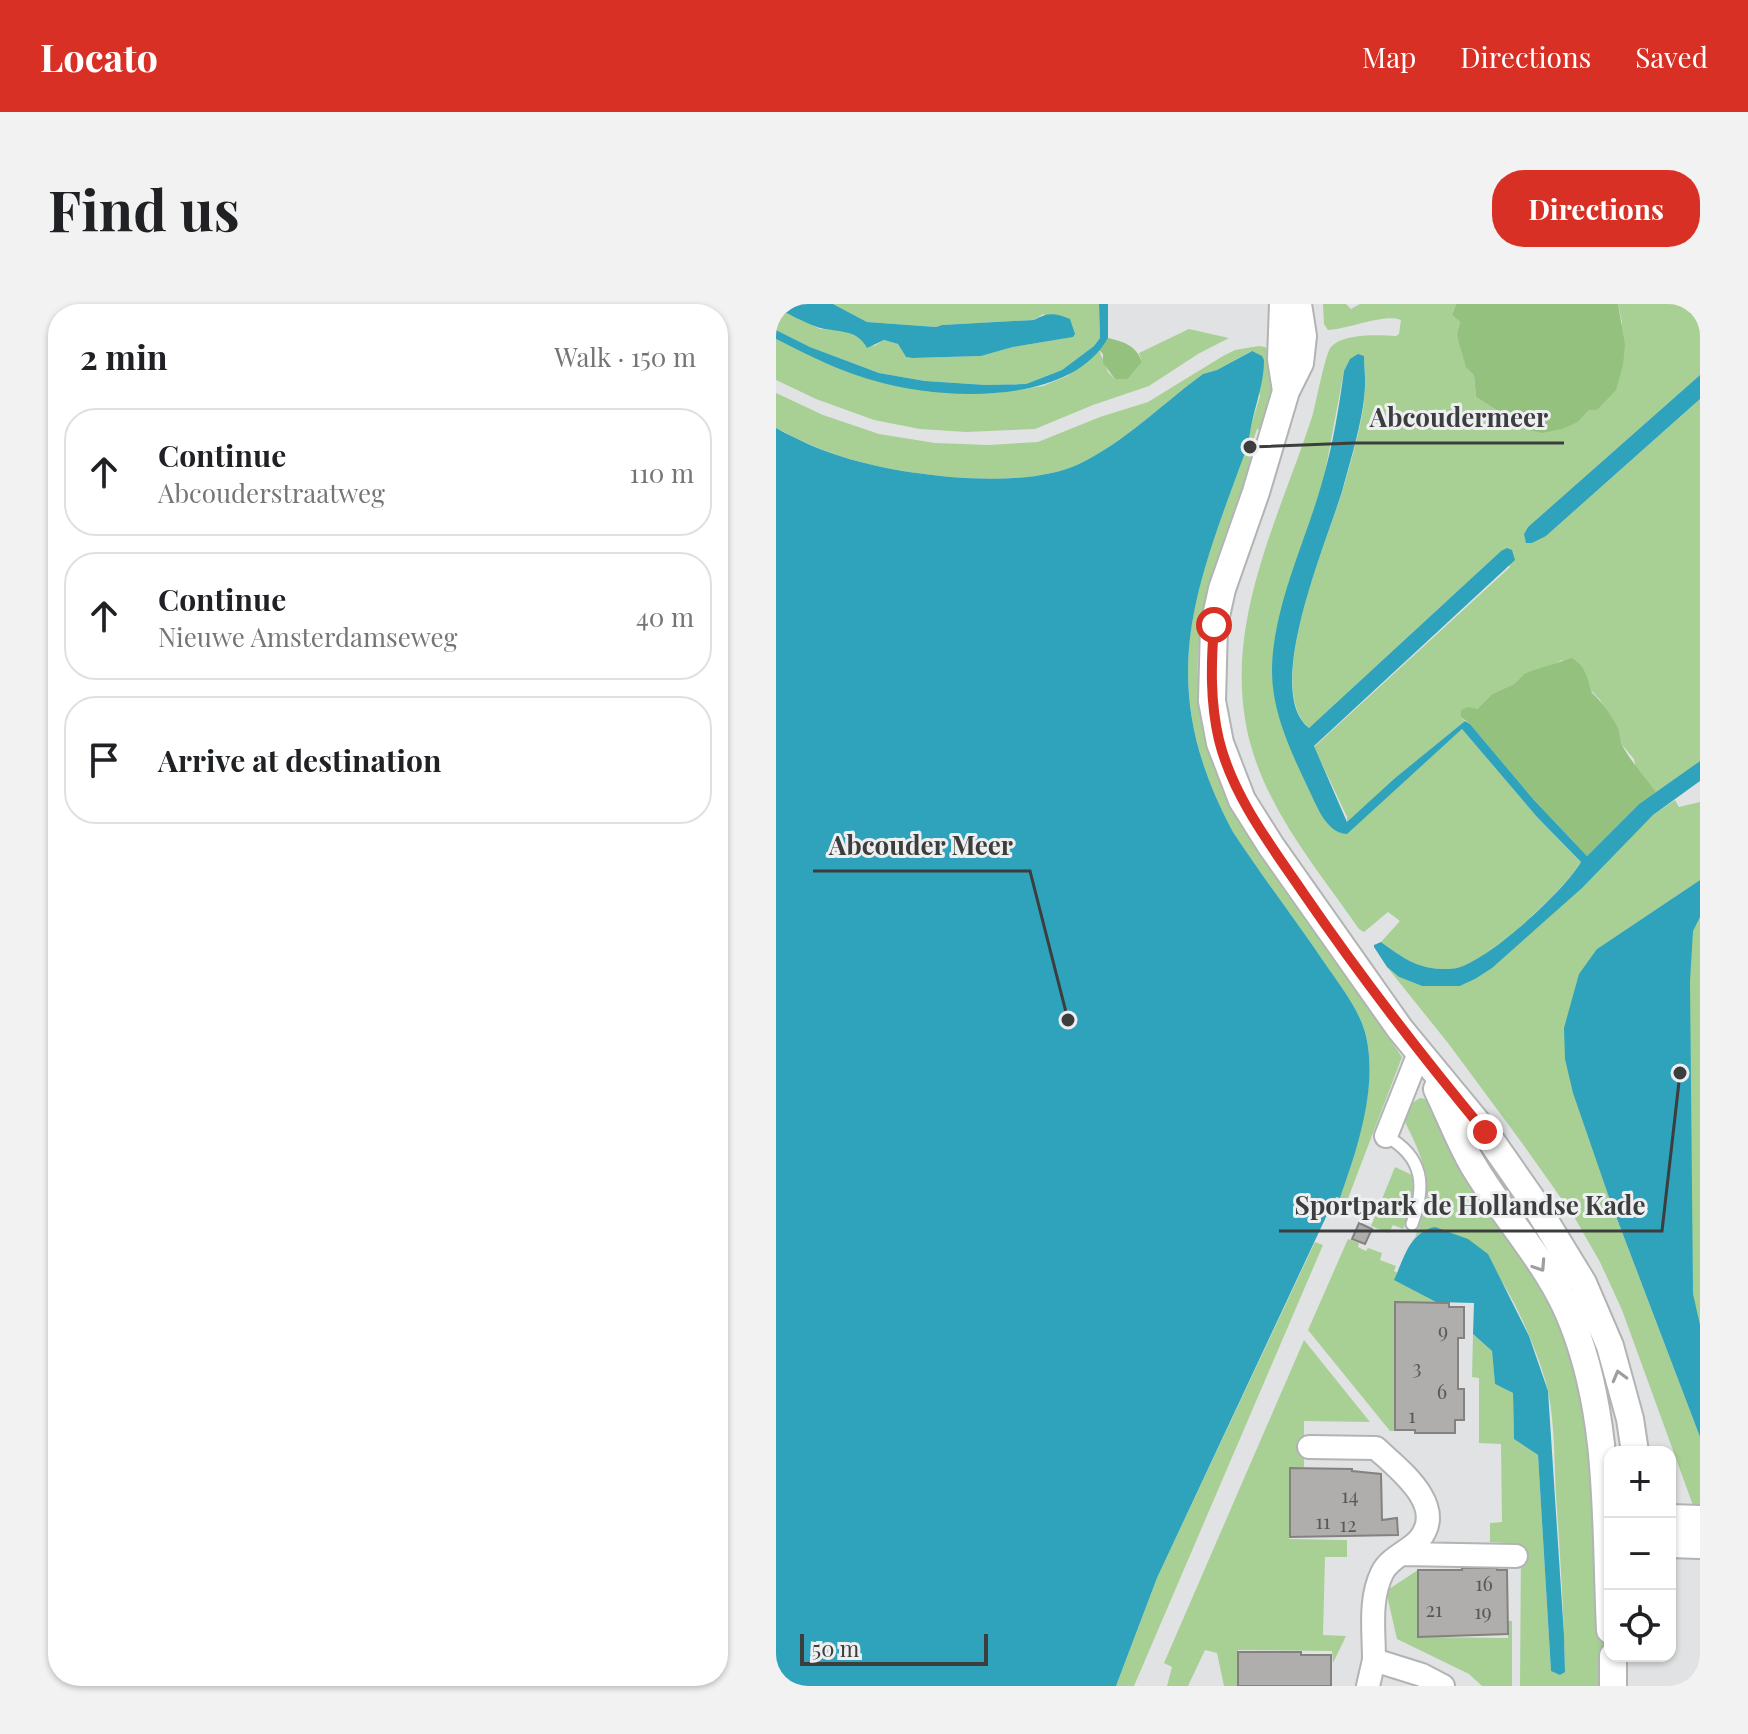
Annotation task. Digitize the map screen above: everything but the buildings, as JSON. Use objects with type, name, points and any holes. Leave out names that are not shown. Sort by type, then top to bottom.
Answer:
[{"type":"street","points":[[1283,304],[1281,359],[1286,391]]},
{"type":"street","points":[[1298,304],[1303,336],[1300,363],[1286,391],[1256,492],[1222,589],[1214,625],[1212,701],[1220,743],[1242,800],[1271,846],[1385,1009],[1485,1132],[1556,1236],[1583,1283],[1610,1346],[1634,1446]]},
{"type":"street","points":[[1386,1136],[1419,1053]]},
{"type":"street","points":[[1419,1053],[1473,1165],[1554,1288],[1573,1323],[1598,1427],[1608,1518]]},
{"type":"street","points":[[1309,1447],[1376,1448],[1420,1490],[1426,1504],[1427,1522],[1420,1539],[1383,1569],[1374,1592],[1374,1660],[1368,1686]]},
{"type":"street","points":[[1676,1518],[1700,1519]]},
{"type":"street","points":[[1676,1544],[1700,1545]]},
{"type":"street","points":[[1402,1554],[1516,1556]]},
{"type":"street","points":[[1374,1660],[1422,1675],[1443,1686]]},
{"type":"lane","points":[[1386,1136],[1409,1152],[1419,1175],[1421,1193],[1412,1224]]},
{"type":"green space","points":[[833,304],[1099,304],[1100,338],[1062,370],[1026,384],[925,381],[879,373],[810,347],[776,330],[776,308],[820,329],[844,330],[874,346],[884,340],[898,344],[906,357],[912,358],[981,356],[1072,337],[1043,314],[1034,320],[936,327],[867,322]]},
{"type":"green space","points":[[1323,304],[1346,304],[1351,309],[1360,304],[1456,304],[1452,315],[1460,322],[1457,334],[1474,375],[1476,397],[1526,429],[1578,422],[1589,410],[1622,323],[1618,304],[1695,304],[1700,309],[1700,375],[1528,527],[1524,534],[1546,536],[1700,399],[1700,761],[1656,792],[1636,769],[1634,759],[1622,745],[1617,727],[1600,700],[1562,660],[1525,673],[1514,684],[1492,694],[1477,709],[1461,717],[1465,721],[1395,778],[1347,823],[1314,747],[1510,567],[1501,551],[1309,728],[1296,708],[1292,681],[1295,648],[1313,576],[1358,435],[1365,393],[1364,356],[1344,371],[1324,478],[1290,583],[1272,669],[1347,833],[1462,729],[1537,817],[1581,862],[1526,922],[1490,951],[1456,968],[1416,964],[1381,942],[1400,921],[1388,912],[1364,932],[1359,929],[1283,819],[1259,771],[1251,746],[1243,703],[1242,661],[1247,620],[1256,578],[1312,417],[1329,351],[1344,339],[1399,334],[1401,320],[1394,318],[1328,330],[1324,324]]},
{"type":"green space","points":[[1456,304],[1618,304],[1625,345],[1616,390],[1597,410],[1589,410],[1578,422],[1562,429],[1542,433],[1526,429],[1476,397],[1474,375],[1466,367],[1457,334],[1460,322],[1452,315]]},
{"type":"green space","points":[[1189,329],[1229,338],[1149,386],[1035,429],[966,432],[920,429],[874,420],[816,399],[776,380],[776,339],[834,366],[964,393],[996,393],[1043,386],[1067,376],[1099,350],[1108,372],[1115,379],[1128,379],[1142,362],[1139,353]]},
{"type":"green space","points":[[1108,338],[1129,345],[1142,362],[1128,379],[1115,379],[1103,363],[1103,354],[1099,350]]},
{"type":"green space","points":[[1265,347],[1273,355],[1264,431],[1257,429],[1249,453],[1254,456],[1219,553],[1207,597],[1199,640],[1198,683],[1204,728],[1219,775],[1243,826],[1402,1057],[1347,1201],[1340,1198],[1364,1118],[1369,1076],[1369,1055],[1363,1026],[1342,988],[1233,832],[1208,778],[1194,728],[1188,681],[1190,636],[1199,590],[1212,544],[1249,442],[1260,396],[1251,351],[1217,370],[1203,374],[1128,434],[1096,455],[1055,472],[1027,477],[962,478],[897,470],[834,454],[776,428],[776,393],[823,415],[879,434],[935,443],[989,445],[1038,442],[1148,402],[1223,356],[1235,350]]},
{"type":"green space","points":[[1572,658],[1584,670],[1592,693],[1616,723],[1627,753],[1656,792],[1639,804],[1587,856],[1461,717],[1461,710],[1468,707],[1477,709],[1492,694],[1514,684],[1525,673]]},
{"type":"green space","points":[[1675,800],[1679,807],[1700,802],[1700,880],[1597,949],[1599,1164],[1700,1437],[1700,1510],[1694,1508],[1676,1458],[1676,1446],[1671,1446],[1622,1310],[1600,1262],[1573,1215],[1448,1043],[1387,967],[1399,977],[1422,986],[1460,986],[1475,979],[1549,917],[1653,815]]},
{"type":"green space","points":[[1700,885],[1700,1411],[1661,958]]},
{"type":"green space","points":[[1420,1098],[1430,1100],[1523,1250],[1579,1358],[1604,1584],[1601,1686],[1520,1686],[1521,1544],[1490,1542],[1490,1523],[1502,1522],[1501,1444],[1479,1443],[1479,1378],[1472,1377],[1473,1334],[1492,1351],[1495,1384],[1513,1393],[1514,1439],[1538,1455],[1551,1671],[1565,1672],[1553,1430],[1548,1391],[1536,1352],[1515,1304],[1488,1261],[1474,1246],[1447,1231],[1425,1230],[1415,1237],[1427,1192],[1424,1166],[1405,1122],[1412,1103]]},
{"type":"green space","points":[[1395,1167],[1412,1175],[1414,1203],[1403,1229],[1393,1225],[1389,1233],[1371,1226]]},
{"type":"green space","points":[[1348,1239],[1359,1243],[1358,1247],[1366,1251],[1368,1248],[1382,1253],[1380,1260],[1396,1266],[1394,1271],[1398,1273],[1395,1280],[1436,1302],[1395,1302],[1394,1431],[1390,1431],[1308,1330]]},
{"type":"green space","points":[[1315,1242],[1323,1245],[1134,1686],[1116,1686],[1157,1578]]},
{"type":"green space","points":[[1304,1340],[1370,1422],[1304,1421],[1304,1467],[1289,1467],[1289,1539],[1347,1540],[1347,1557],[1325,1557],[1323,1635],[1346,1636],[1333,1663],[1332,1651],[1238,1650],[1237,1686],[1224,1686],[1217,1653],[1205,1650],[1188,1686],[1167,1686],[1172,1667],[1164,1663]]},
{"type":"green space","points":[[1418,1570],[1418,1637],[1508,1638],[1508,1621],[1512,1621],[1512,1686],[1482,1686],[1469,1674],[1397,1639],[1386,1591]]},
{"type":"water","points":[[776,304],[833,304],[867,322],[936,327],[1034,320],[1056,315],[1070,319],[1075,334],[1073,337],[981,356],[912,358],[906,357],[898,344],[884,340],[867,348],[851,334],[812,325],[776,308]]},
{"type":"water","points":[[1099,304],[1108,304],[1108,338],[1090,360],[1065,376],[1036,387],[1003,392],[936,392],[879,382],[839,369],[776,339],[776,330],[810,347],[879,373],[925,381],[1026,384],[1062,370],[1094,346],[1100,338]]},
{"type":"water","points":[[1252,351],[1264,360],[1262,381],[1249,442],[1212,544],[1199,591],[1190,636],[1188,681],[1194,728],[1208,778],[1233,832],[1348,998],[1366,1036],[1368,1097],[1359,1139],[1340,1198],[1336,1197],[1326,1217],[1157,1578],[1116,1686],[776,1686],[776,428],[834,454],[897,470],[962,478],[1027,477],[1055,472],[1096,455],[1128,434],[1203,374]]},
{"type":"water","points":[[1358,354],[1364,356],[1365,374],[1361,420],[1343,488],[1313,576],[1295,649],[1292,682],[1296,709],[1309,728],[1501,551],[1507,548],[1512,550],[1515,560],[1314,746],[1347,822],[1465,721],[1587,856],[1639,804],[1700,761],[1700,781],[1653,815],[1582,888],[1492,968],[1460,986],[1422,986],[1399,977],[1387,967],[1374,945],[1381,942],[1424,967],[1460,967],[1474,961],[1526,922],[1581,862],[1537,817],[1462,729],[1347,834],[1333,829],[1323,818],[1295,761],[1275,700],[1272,668],[1274,644],[1285,596],[1327,466],[1344,371],[1350,359]]},
{"type":"water","points":[[1700,375],[1700,399],[1546,536],[1526,543],[1524,534],[1528,527]]},
{"type":"water","points":[[1700,880],[1700,917],[1693,931],[1690,981],[1693,1294],[1700,1325],[1700,1437],[1611,1203],[1573,1093],[1565,1059],[1564,1028],[1579,974],[1597,949]]},
{"type":"water","points":[[1435,1227],[1468,1239],[1488,1254],[1529,1336],[1548,1391],[1564,1635],[1565,1672],[1560,1675],[1551,1671],[1538,1455],[1514,1439],[1513,1393],[1495,1384],[1492,1351],[1473,1334],[1474,1303],[1436,1302],[1394,1280],[1413,1240]]},
{"type":"place","name":"Abcoudermeer","points":[[1250,447]]},
{"type":"place","name":"Abcouder Meer","points":[[1068,1020]]},
{"type":"place","name":"Sportpark de Hollandse Kade","points":[[1680,1073]]},
{"type":"route","points":[[1214,625],[1212,701],[1220,743],[1242,800],[1385,1009],[1485,1132]]}]
